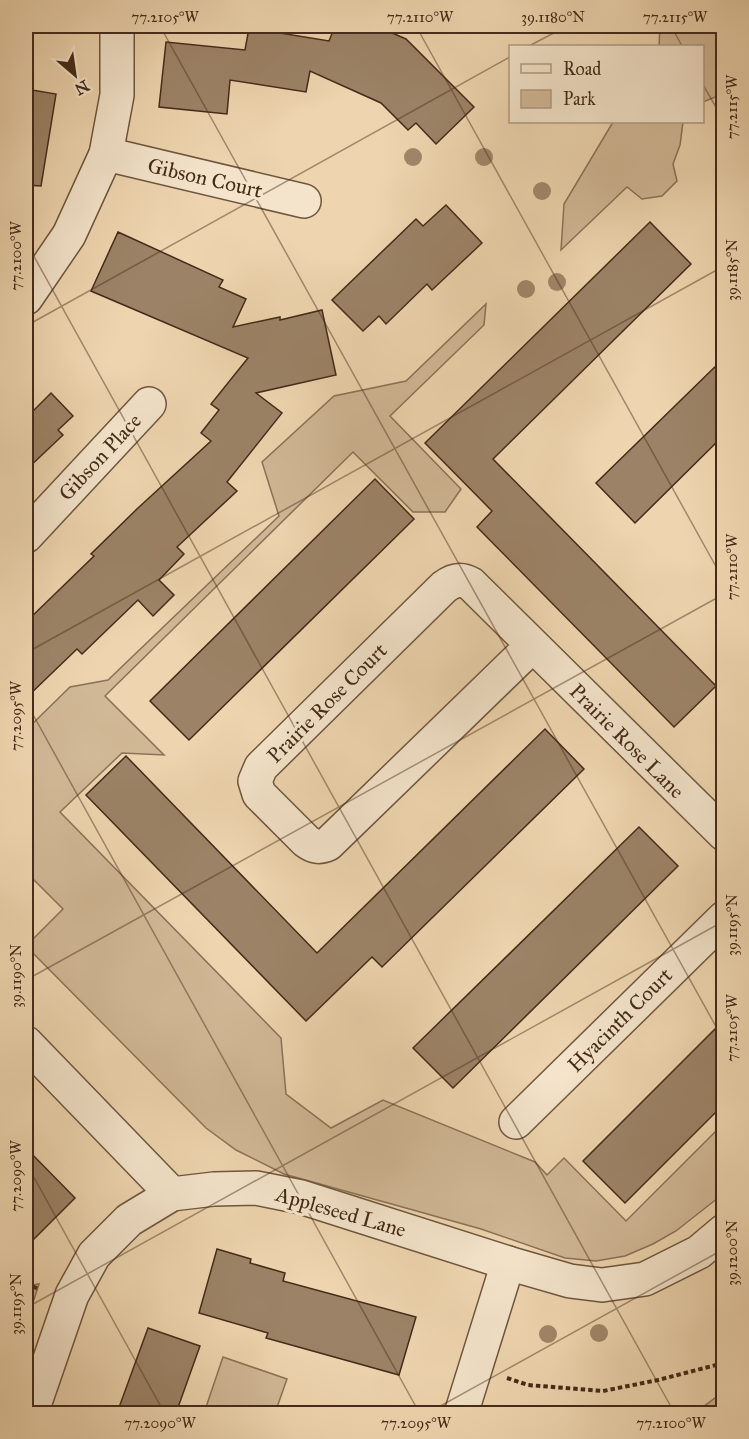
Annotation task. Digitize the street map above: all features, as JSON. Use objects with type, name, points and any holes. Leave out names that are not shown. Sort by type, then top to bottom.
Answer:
[{"type":"street","points":[[26,298],[69,234],[106,154],[117,95],[117,26]]},
{"type":"street","name":"Gibson Court","points":[[106,154],[304,201]]},
{"type":"street","name":"Gibson Place","points":[[26,536],[150,404]]},
{"type":"street","name":"Prairie Rose Court","points":[[465,580],[471,584],[532,646],[328,844],[321,847],[313,846],[259,794],[255,781],[261,767],[450,583],[465,580]]},
{"type":"street","name":"Prairie Rose Lane","points":[[532,646],[723,834]]},
{"type":"street","name":"Hyacinth Court","points":[[516,1122],[723,918]]},
{"type":"street","points":[[26,1043],[172,1194]]},
{"type":"street","name":"Appleseed Lane","points":[[31,1413],[72,1296],[94,1255],[129,1220],[172,1194],[214,1188],[256,1188],[290,1195],[570,1281],[602,1285],[645,1279],[699,1252],[723,1231]]},
{"type":"street","points":[[461,1413],[508,1263]]},
{"type":"path","points":[[506,1378],[528,1385],[603,1391],[723,1363]]},
{"type":"green space","points":[[660,26],[723,26],[723,94],[704,102],[704,45],[659,45]]},
{"type":"green space","points":[[612,123],[683,123],[680,145],[673,164],[677,181],[662,196],[642,199],[627,187],[561,250],[564,204]]},
{"type":"green space","points":[[486,304],[484,325],[390,416],[461,489],[445,512],[413,512],[353,452],[105,696],[164,755],[122,753],[60,812],[281,1038],[286,1094],[331,1128],[383,1100],[535,1162],[547,1175],[564,1158],[626,1221],[723,1124],[723,1194],[676,1231],[653,1244],[625,1256],[596,1261],[565,1258],[481,1229],[284,1174],[236,1150],[206,1128],[26,946],[63,909],[26,872],[26,730],[70,687],[108,680],[279,516],[262,462],[334,396],[406,381]]},
{"type":"green space","points":[[39,1284],[26,1324],[26,1286]]},
{"type":"green space","points":[[223,1357],[287,1379],[275,1413],[204,1413]]},
{"type":"green space","points":[[723,1392],[723,1413],[695,1413]]},
{"type":"building","points":[[335,26],[376,26],[406,39],[474,107],[436,144],[416,123],[408,130],[381,103],[310,71],[306,92],[230,80],[227,114],[159,107],[166,42],[245,50],[249,28],[329,41]]},
{"type":"building","points":[[26,89],[56,94],[41,186],[26,185]]},
{"type":"building","points":[[446,205],[482,243],[432,290],[427,284],[386,324],[379,316],[363,331],[332,300],[416,219],[423,226]]},
{"type":"building","points":[[650,222],[691,264],[493,459],[716,686],[674,727],[477,527],[492,511],[425,443]]},
{"type":"building","points":[[118,232],[223,280],[219,287],[246,299],[233,327],[280,317],[280,320],[322,310],[336,375],[256,393],[282,413],[227,482],[237,491],[177,547],[184,554],[159,580],[174,595],[153,616],[138,600],[82,654],[77,649],[26,698],[26,622],[94,556],[91,554],[138,508],[211,441],[201,433],[219,410],[211,404],[248,358],[91,291]]},
{"type":"building","points":[[723,359],[723,436],[635,523],[596,483]]},
{"type":"building","points":[[51,393],[73,416],[58,430],[63,435],[26,470],[26,418]]},
{"type":"building","points":[[375,479],[414,519],[189,740],[150,701]]},
{"type":"building","points":[[545,729],[584,769],[382,967],[372,957],[306,1021],[86,795],[126,756],[317,953]]},
{"type":"building","points":[[639,827],[678,866],[453,1088],[413,1048]]},
{"type":"building","points":[[723,1021],[723,1105],[625,1203],[583,1161]]},
{"type":"building","points":[[26,1148],[75,1198],[26,1247]]},
{"type":"building","points":[[217,1249],[251,1259],[250,1263],[285,1273],[283,1281],[416,1317],[399,1375],[266,1338],[268,1333],[199,1313]]},
{"type":"building","points":[[148,1328],[200,1346],[176,1413],[117,1413]]}]
